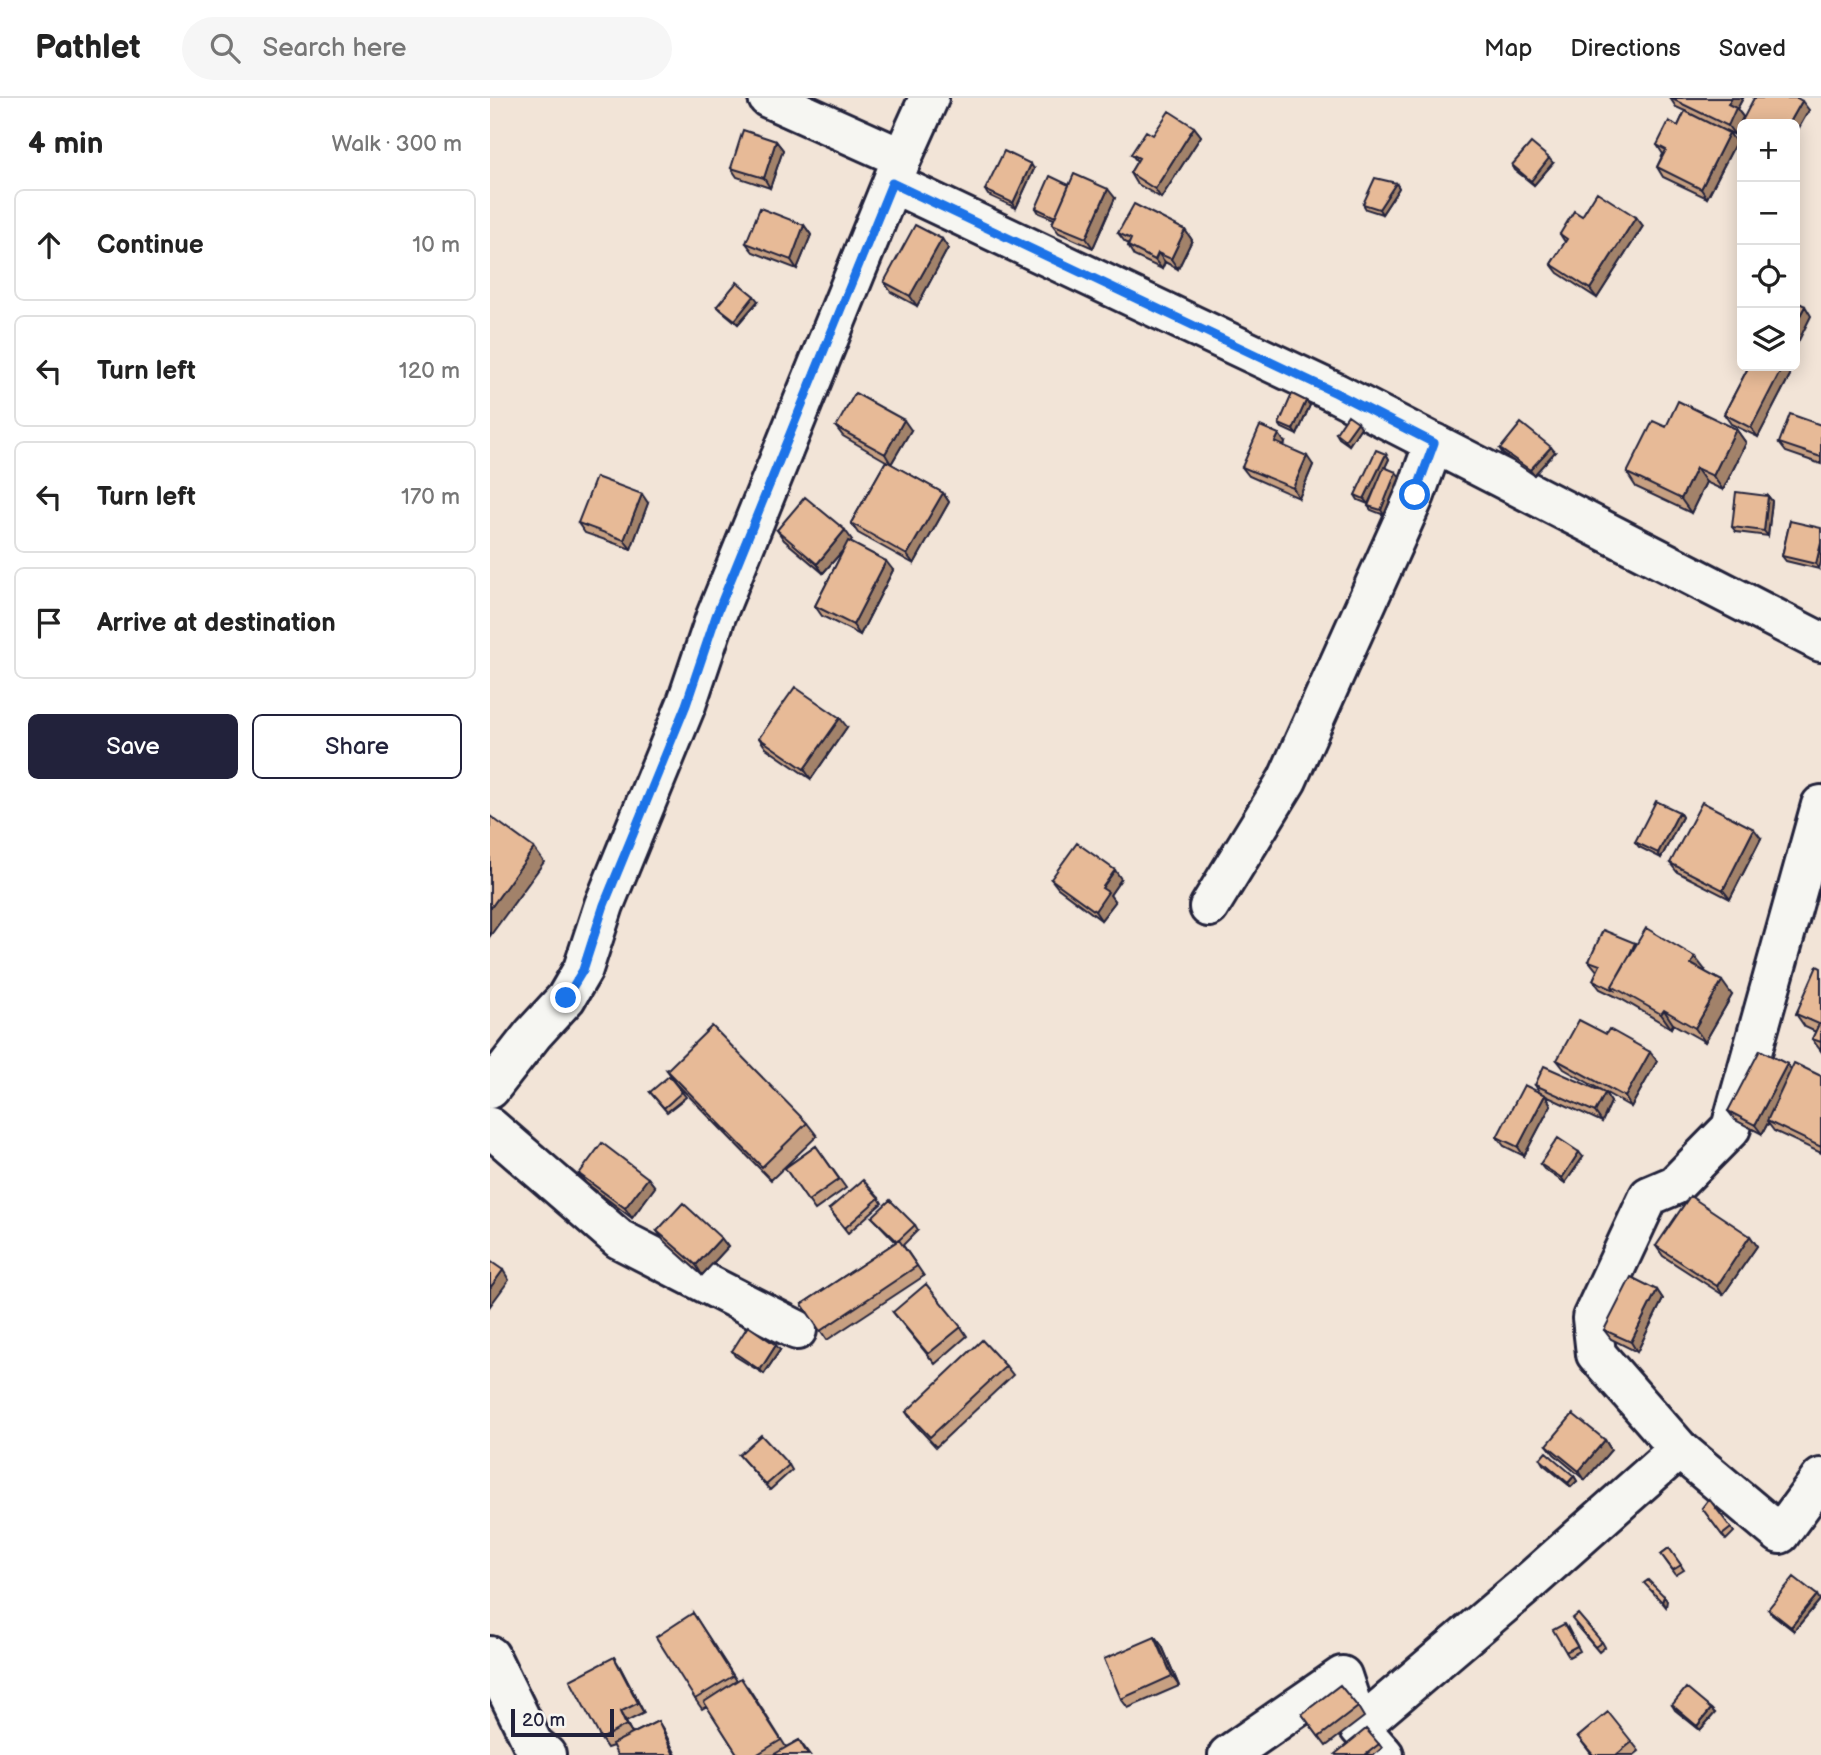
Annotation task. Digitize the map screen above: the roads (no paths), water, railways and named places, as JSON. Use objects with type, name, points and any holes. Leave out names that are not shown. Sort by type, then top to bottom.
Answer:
[{"type":"street","points":[[768,98],[897,171],[1821,642]]},
{"type":"street","points":[[490,1088],[566,998],[583,970],[604,905],[686,705],[716,616],[929,98]]},
{"type":"street","points":[[1209,907],[1287,780],[1415,495],[1434,443]]},
{"type":"street","points":[[1821,805],[1731,1128],[1675,1185],[1650,1196],[1591,1318],[1596,1354],[1679,1449],[1780,1534],[1821,1479]]},
{"type":"street","points":[[490,1127],[619,1239],[797,1330]]},
{"type":"street","points":[[1359,1727],[1526,1585],[1679,1449]]},
{"type":"street","points":[[490,1656],[533,1744],[546,1755]]},
{"type":"street","points":[[1228,1755],[1342,1676],[1359,1727],[1384,1755]]}]
